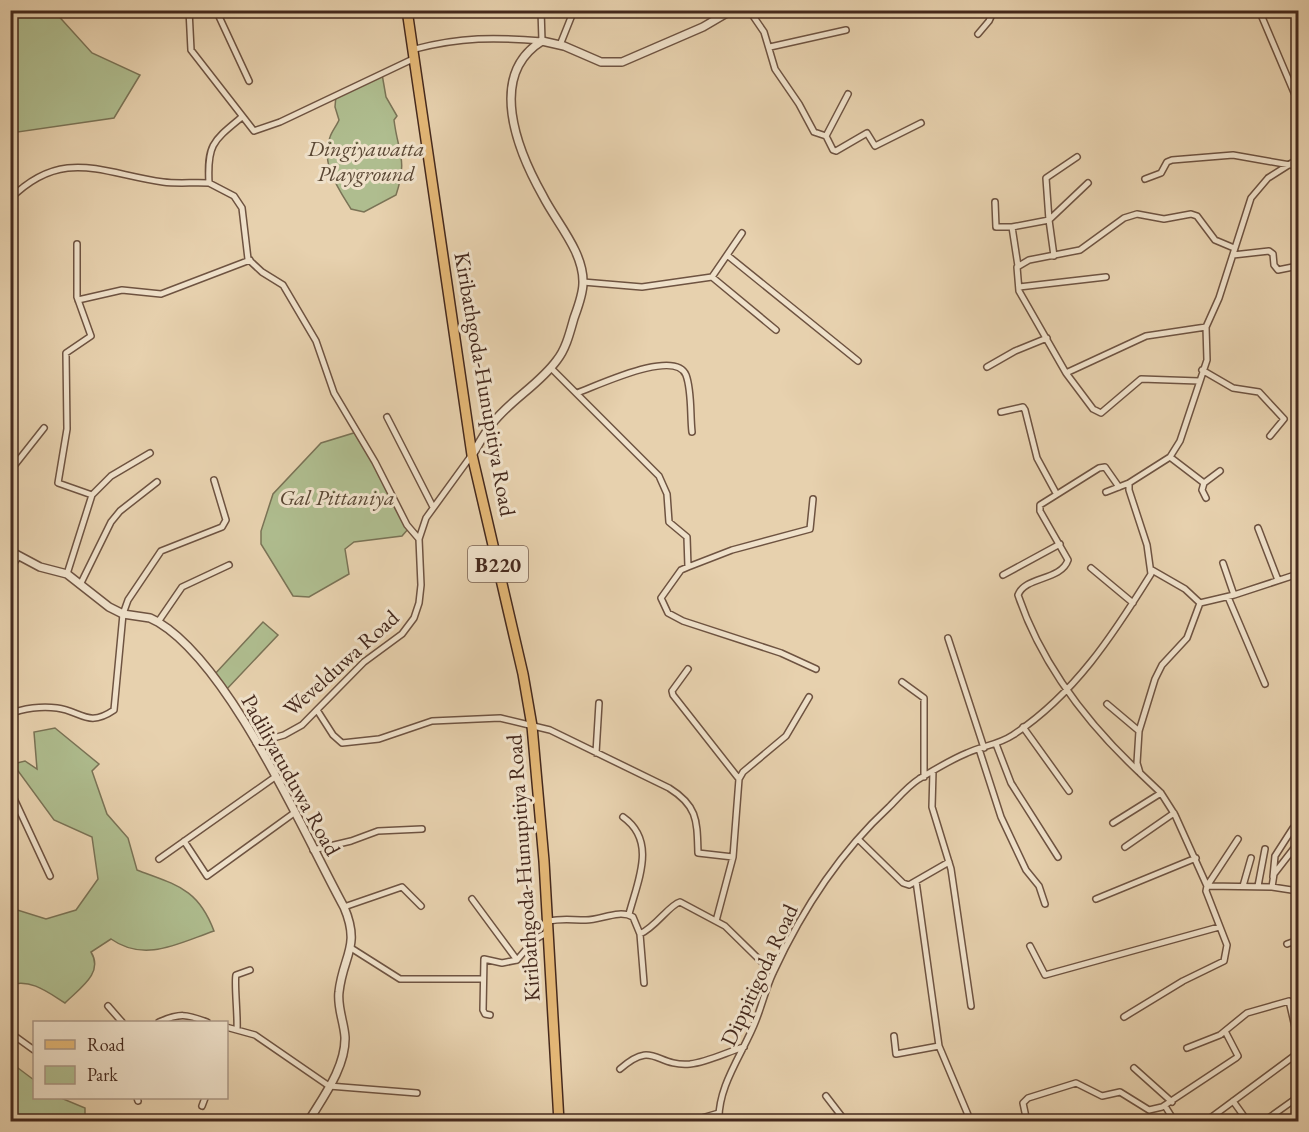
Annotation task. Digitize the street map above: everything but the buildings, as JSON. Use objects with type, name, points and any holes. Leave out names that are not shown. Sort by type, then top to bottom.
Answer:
[{"type":"main road","name":"Kiribathgoda-Hunupitiya Road","points":[[408,10],[472,455],[523,674],[532,726],[548,921],[559,1122]]},
{"type":"street","points":[[189,10],[191,50],[254,131],[280,122],[415,53],[462,38],[492,36],[542,41],[560,45],[601,62],[622,62],[703,27],[732,10]]},
{"type":"street","points":[[216,10],[249,81]]},
{"type":"street","points":[[472,455],[492,424],[559,359],[567,340],[583,282],[581,267],[571,244],[543,198],[526,160],[509,90],[517,64],[542,41],[541,10]]},
{"type":"street","points":[[560,45],[574,10]]},
{"type":"street","points":[[749,10],[764,32],[775,69],[799,104],[814,132],[826,136],[836,151],[867,133],[875,146],[921,123]]},
{"type":"street","points":[[978,34],[989,21],[994,10]]},
{"type":"street","points":[[1259,10],[1299,102]]},
{"type":"street","points":[[770,47],[846,30]]},
{"type":"street","points":[[826,136],[848,94]]},
{"type":"street","points":[[209,183],[207,156],[219,137],[242,117]]},
{"type":"street","points":[[1145,179],[1161,173],[1167,162],[1172,160],[1223,155],[1290,165]]},
{"type":"street","points":[[1054,256],[1046,178],[1077,157]]},
{"type":"street","points":[[1106,492],[1129,483],[1170,457],[1186,429],[1208,355],[1206,327],[1251,198],[1268,178],[1299,159]]},
{"type":"street","points":[[10,199],[37,179],[76,167],[98,168],[163,182],[209,183],[234,196],[242,208],[250,260],[261,273],[284,285],[316,341],[334,393],[375,462],[407,525],[419,539]]},
{"type":"street","points":[[995,202],[996,227],[1012,227],[1049,220],[1088,183]]},
{"type":"street","points":[[1018,266],[1029,260],[1080,250],[1124,218],[1137,214],[1164,219],[1191,214],[1197,216],[1215,240],[1234,251],[1269,250],[1273,254],[1274,266],[1278,270],[1298,266]]},
{"type":"street","points":[[1012,227],[1019,287],[1066,373],[1093,409],[1101,413],[1142,379],[1199,381]]},
{"type":"street","points":[[583,282],[642,287],[712,277],[742,233]]},
{"type":"street","points":[[76,244],[78,300],[91,336],[90,340],[66,353],[67,429],[58,483],[92,495]]},
{"type":"street","points":[[727,255],[858,361]]},
{"type":"street","points":[[78,300],[122,290],[161,294],[250,260]]},
{"type":"street","points":[[712,277],[776,330]]},
{"type":"street","points":[[1019,287],[1106,277]]},
{"type":"street","points":[[1066,373],[1146,336],[1206,327]]},
{"type":"street","points":[[987,367],[1015,351],[1047,338]]},
{"type":"street","points":[[577,393],[648,367],[670,364],[679,367],[686,375],[692,432]]},
{"type":"street","points":[[551,368],[662,481],[667,494],[669,522],[687,537],[688,567]]},
{"type":"street","points":[[1202,370],[1233,388],[1259,392],[1284,419],[1270,436]]},
{"type":"street","points":[[1001,412],[1023,407],[1038,458],[1056,493]]},
{"type":"street","points":[[387,417],[433,507]]},
{"type":"street","points":[[10,471],[44,428]]},
{"type":"street","points":[[68,574],[92,495],[111,476],[150,453]]},
{"type":"street","name":"Wevelduwa Road","points":[[256,743],[284,735],[302,725],[364,662],[402,634],[414,618],[421,585],[419,539],[433,507],[472,455]]},
{"type":"street","points":[[1170,457],[1204,483]]},
{"type":"street","points":[[1119,487],[1104,467],[1056,493],[1040,505],[1040,511],[1068,560],[1066,565],[1023,588],[1018,595],[1039,644],[1066,690],[1108,740],[1161,793],[1174,813],[1207,886]]},
{"type":"street","points":[[1206,498],[1202,490],[1204,483],[1220,471]]},
{"type":"street","points":[[10,714],[21,710],[58,708],[79,716],[96,719],[114,710],[123,614],[128,600],[161,551],[222,527],[226,520],[214,480]]},
{"type":"street","points":[[80,585],[111,522],[120,511],[156,482]]},
{"type":"street","points":[[1129,483],[1152,570],[1185,589],[1200,603]]},
{"type":"street","points":[[813,499],[810,529],[732,550],[681,570],[661,598],[668,613],[816,669]]},
{"type":"street","points":[[1258,528],[1278,580]]},
{"type":"street","points":[[1003,574],[1060,544]]},
{"type":"street","name":"Padiliyatuduwa Road","points":[[10,551],[39,567],[68,574],[109,607],[123,614],[150,618],[158,622],[207,667],[256,743],[344,907],[351,930],[351,948],[338,995],[345,1040],[343,1052],[329,1086],[308,1122]]},
{"type":"street","points":[[10,568],[19,556]]},
{"type":"street","points":[[1223,563],[1231,596],[1265,684]]},
{"type":"street","points":[[158,622],[182,587],[229,565]]},
{"type":"street","points":[[1091,568],[1133,603]]},
{"type":"street","name":"Dippitigoda Road","points":[[719,1122],[723,1095],[772,973],[815,894],[836,862],[910,787],[933,771],[981,748],[996,744],[1023,727],[1066,690],[1090,666],[1133,603],[1152,570]]},
{"type":"street","points":[[1200,603],[1231,596],[1299,574]]},
{"type":"street","points":[[1140,773],[1137,762],[1139,731],[1155,679],[1162,665],[1187,638],[1200,603]]},
{"type":"street","points":[[948,638],[1001,817],[1026,870],[1037,881],[1045,904]]},
{"type":"street","points":[[688,669],[672,691],[673,695],[739,779]]},
{"type":"street","points":[[902,682],[924,698],[924,777]]},
{"type":"street","points":[[716,921],[733,857],[739,779],[742,772],[786,736],[809,697]]},
{"type":"street","points":[[596,753],[599,703]]},
{"type":"street","points":[[1107,704],[1139,731]]},
{"type":"street","points":[[317,710],[333,735],[342,742],[379,739],[432,721],[462,718],[500,718],[550,730],[686,799],[697,825],[698,853],[733,857]]},
{"type":"street","points":[[1023,727],[1069,791]]},
{"type":"street","points":[[996,744],[1011,783],[1058,857]]},
{"type":"street","points":[[933,771],[932,807],[949,862],[971,1006]]},
{"type":"street","points":[[159,859],[275,777]]},
{"type":"street","points":[[10,790],[50,876]]},
{"type":"street","points":[[1113,823],[1161,793]]},
{"type":"street","points":[[184,841],[207,876],[294,813]]},
{"type":"street","points":[[1125,847],[1174,813]]},
{"type":"street","points":[[623,817],[636,826],[644,849],[629,914]]},
{"type":"street","points":[[1272,887],[1275,856],[1293,828]]},
{"type":"street","points":[[313,850],[351,841],[378,831],[422,830]]},
{"type":"street","points":[[858,839],[903,883],[909,885],[949,862]]},
{"type":"street","points":[[1124,1017],[1183,981],[1224,961],[1227,945],[1206,891],[1238,839]]},
{"type":"street","points":[[1273,877],[1299,843]]},
{"type":"street","points":[[1258,886],[1265,849]]},
{"type":"street","points":[[1096,899],[1196,858]]},
{"type":"street","points":[[1243,886],[1251,858]]},
{"type":"street","points":[[916,881],[939,1046],[970,1122]]},
{"type":"street","points":[[1207,886],[1258,886],[1299,891]]},
{"type":"street","points":[[344,907],[402,887],[421,906]]},
{"type":"street","points":[[472,899],[517,960]]},
{"type":"street","points":[[640,934],[658,923],[677,902],[716,921],[737,935],[772,973]]},
{"type":"street","points":[[548,921],[568,917],[586,920],[629,914]]},
{"type":"street","points":[[629,914],[637,923],[640,934],[644,983]]},
{"type":"street","points":[[1030,946],[1045,975],[1219,927]]},
{"type":"street","points":[[490,1015],[483,1013],[484,959],[502,963],[517,960],[534,940],[548,932]]},
{"type":"street","points":[[1287,944],[1299,940]]},
{"type":"street","points":[[351,948],[400,979],[483,979]]},
{"type":"street","points":[[237,1029],[238,1004],[234,979],[236,975],[250,970]]},
{"type":"street","points":[[1187,1048],[1225,1031],[1247,1013],[1289,1001],[1299,1040]]},
{"type":"street","points":[[108,1006],[120,1021]]},
{"type":"street","points":[[163,1021],[177,1014],[190,1015],[203,1021]]},
{"type":"street","points":[[228,1028],[255,1035],[329,1086],[417,1093]]},
{"type":"street","points":[[1027,1122],[1023,1103],[1028,1098],[1076,1083],[1101,1096],[1120,1092],[1149,1110],[1164,1106],[1238,1056],[1225,1031]]},
{"type":"street","points":[[894,1036],[896,1054],[939,1046]]},
{"type":"street","points":[[16,1037],[33,1049]]},
{"type":"street","points":[[620,1069],[633,1058],[645,1053],[672,1062],[689,1064],[744,1047]]},
{"type":"street","points":[[1205,1122],[1299,1053]]},
{"type":"street","points":[[1134,1068],[1172,1102]]},
{"type":"street","points":[[826,1096],[846,1122]]},
{"type":"street","points":[[1263,1122],[1299,1097]]},
{"type":"street","points":[[202,1106],[205,1099]]},
{"type":"street","points":[[1233,1101],[1248,1122]]},
{"type":"street","points":[[1164,1106],[1175,1122]]},
{"type":"street","points":[[688,1122],[719,1113]]},
{"type":"green space","points":[[10,11],[54,11],[92,53],[140,75],[114,118],[11,133]]},
{"type":"green space","name":"Dingiyawatta Playground","points":[[382,74],[386,97],[397,116],[394,120],[402,164],[400,183],[396,195],[364,212],[351,209],[341,193],[329,166],[327,147],[339,120],[335,107],[336,95]]},
{"type":"green space","name":"Gal Pittaniya","points":[[357,432],[409,528],[402,536],[354,542],[345,549],[349,574],[309,597],[293,596],[261,544],[261,531],[273,494],[321,443]]},
{"type":"green space","points":[[263,622],[278,635],[224,692],[213,676]]},
{"type":"green space","points":[[55,728],[99,764],[92,771],[107,814],[128,838],[137,870],[174,885],[193,897],[201,905],[214,931],[175,945],[149,950],[137,950],[111,939],[91,952],[95,967],[92,973],[83,986],[65,1003],[32,985],[18,983],[10,985],[11,908],[46,919],[76,910],[98,879],[92,837],[54,820],[13,764],[25,761],[37,769],[34,732]]},
{"type":"green space","points":[[10,1062],[33,1079],[33,1099],[63,1099],[85,1108],[85,1121],[11,1121]]}]
